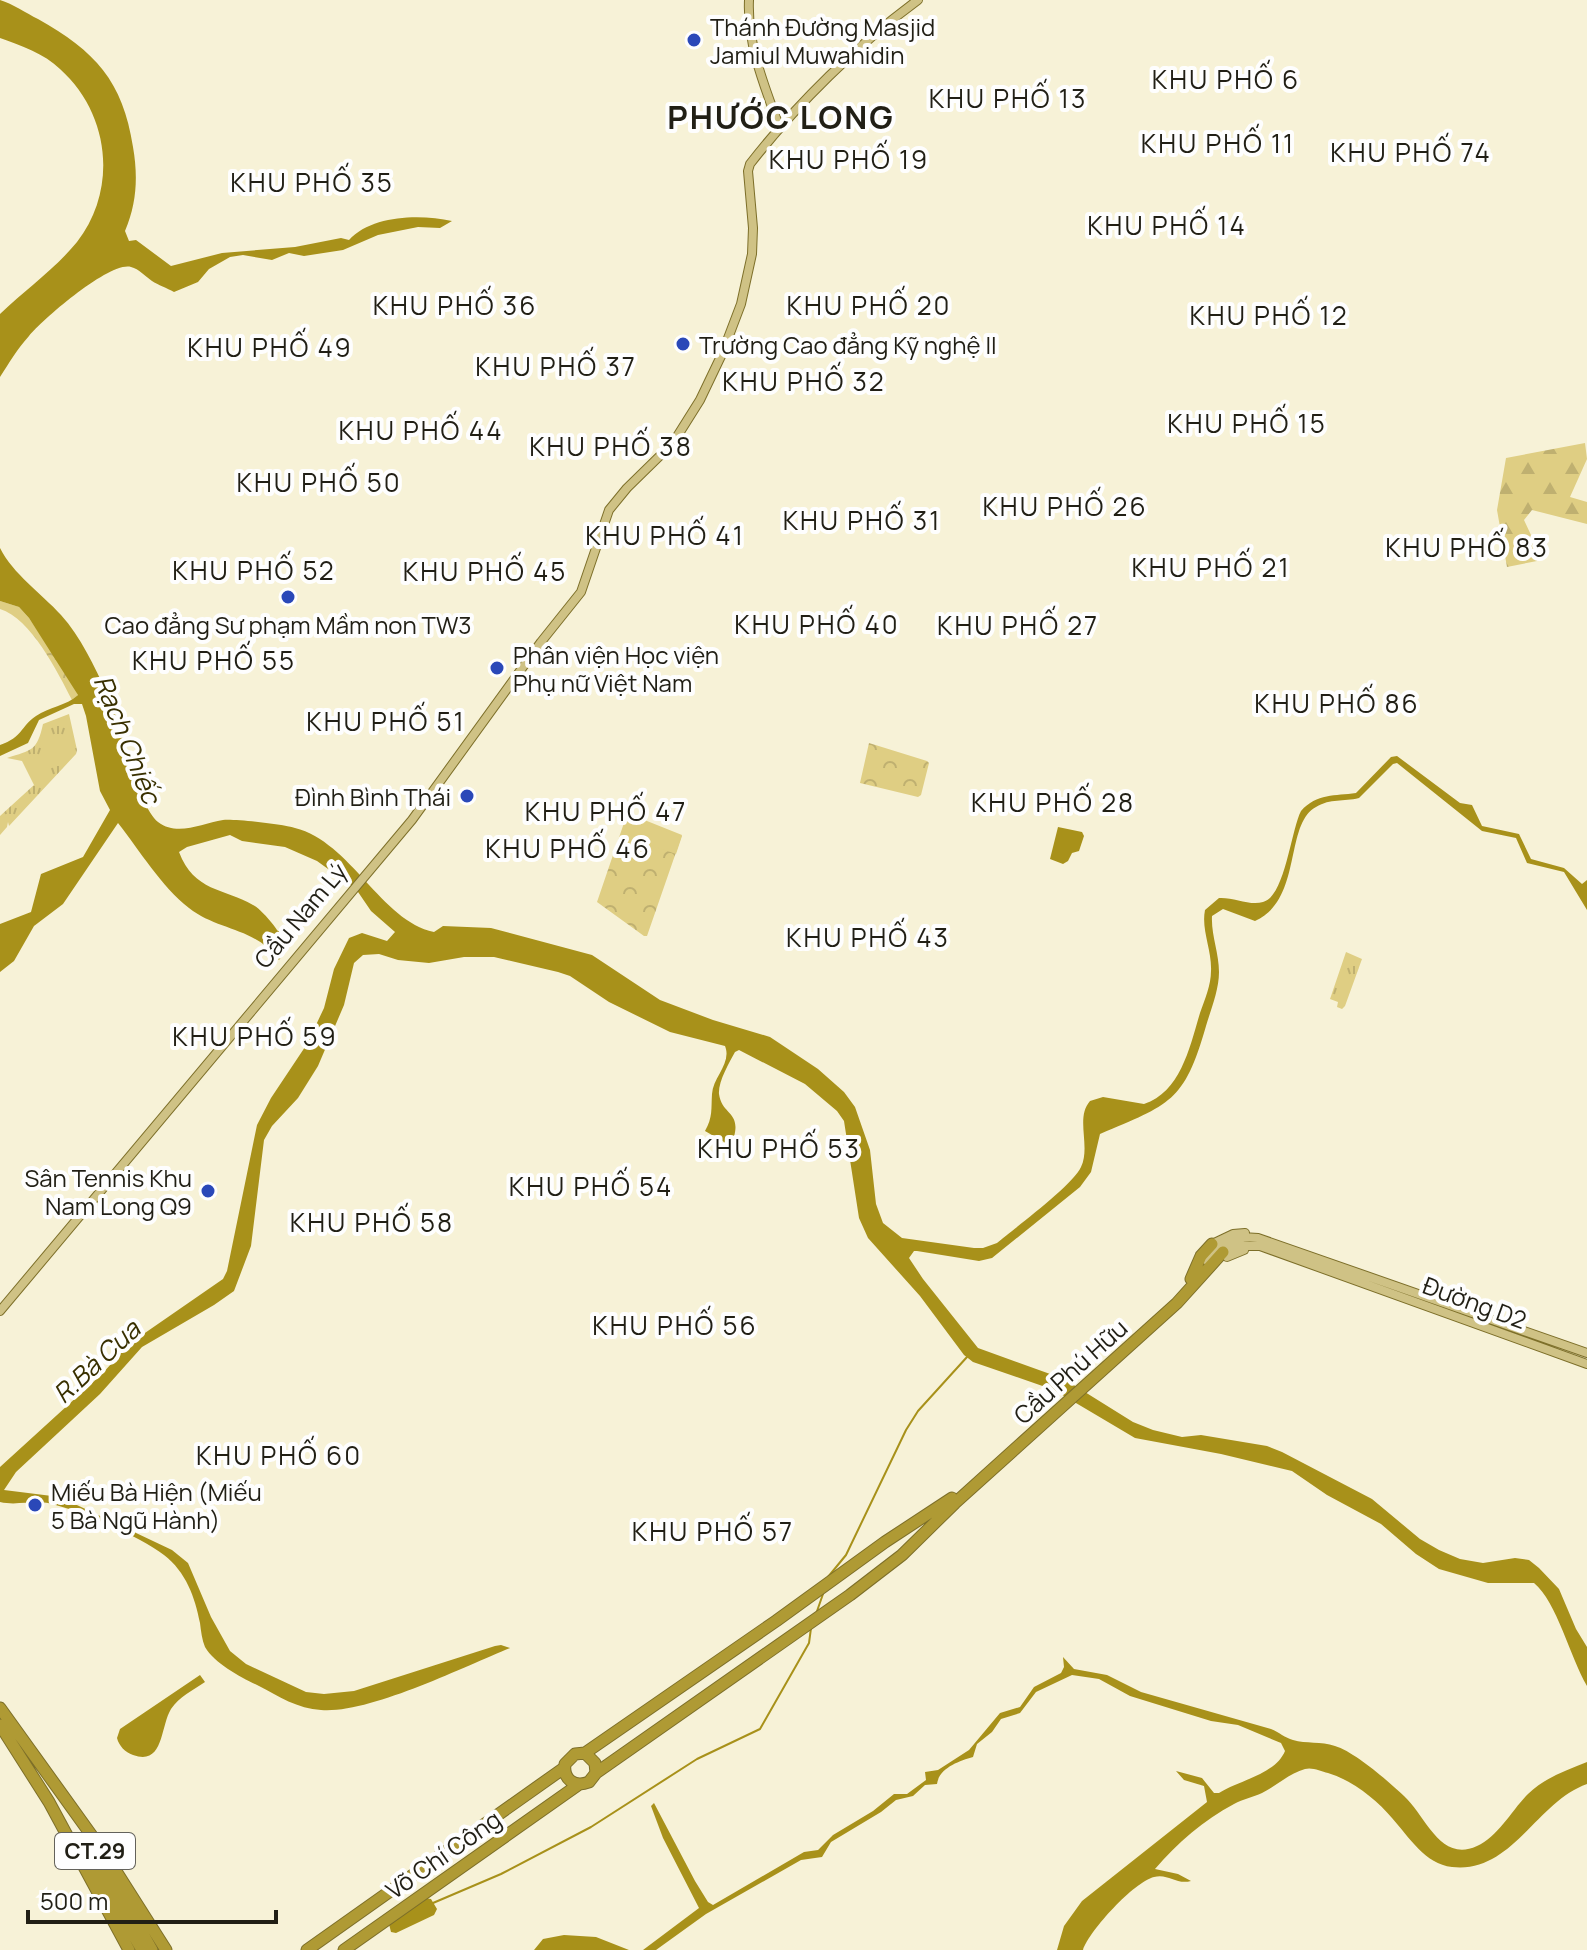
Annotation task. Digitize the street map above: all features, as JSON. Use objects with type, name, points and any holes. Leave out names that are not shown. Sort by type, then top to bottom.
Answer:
[{"type":"highway","points":[[1193,1280],[1201,1256],[1212,1244]]},
{"type":"highway","points":[[1193,1280],[1225,1254]]},
{"type":"highway","points":[[1193,1280],[1206,1260]]},
{"type":"highway","name":"Cầu Phú Hữu","points":[[992,1469],[1175,1302],[1193,1280]]},
{"type":"highway","points":[[556,1774],[573,1788],[589,1782],[601,1769],[888,1567],[992,1469]]},
{"type":"highway","points":[[601,1769],[589,1750],[992,1469]]},
{"type":"highway","points":[[743,1644],[755,1661]]},
{"type":"highway","name":"CT.29","points":[[0,1709],[152,1950]]},
{"type":"highway","name":"CT.29","points":[[0,1725],[28,1754]]},
{"type":"highway","name":"Võ Chí Công","points":[[304,1950],[556,1774],[570,1756],[589,1750]]},
{"type":"highway","points":[[28,1754],[47,1785],[122,1879],[166,1950]]},
{"type":"highway","points":[[47,1785],[73,1843],[129,1950]]},
{"type":"highway","name":"Võ Chí Công","points":[[344,1950],[573,1788]]},
{"type":"highway","name":"CT.29","points":[[131,1921],[142,1950]]},
{"type":"main road","points":[[749,0],[751,38],[779,126]]},
{"type":"main road","name":"Cầu Nam Lý","points":[[51,1249],[435,787],[581,592],[609,510],[672,444],[703,396],[738,314],[747,278],[753,228],[749,167],[779,126],[918,0]]},
{"type":"main road","name":"Đường D2","points":[[1212,1244],[1233,1234],[1263,1235],[1346,1265],[1356,1277]]},
{"type":"main road","name":"Đường D2","points":[[1206,1260],[1228,1242],[1252,1237],[1587,1364]]},
{"type":"main road","name":"Đường D2","points":[[1225,1254],[1238,1246],[1260,1246],[1337,1275],[1379,1280],[1459,1310],[1474,1319],[1503,1322],[1587,1352]]},
{"type":"main road","points":[[0,1304],[51,1249]]},
{"type":"main road","points":[[0,1311],[51,1249]]},
{"type":"main road","points":[[589,1750],[751,1633],[784,1614]]},
{"type":"main road","points":[[601,1769],[614,1764],[771,1651]]},
{"type":"main road","name":"Võ Chí Công","points":[[351,1950],[564,1800],[573,1788]]},
{"type":"green space","points":[[1585,443],[1587,459],[1570,497],[1587,502],[1587,524],[1532,510],[1524,520],[1537,561],[1507,567],[1497,510],[1506,458]]},
{"type":"green space","points":[[0,601],[19,607],[29,618],[74,685],[78,695],[72,700],[33,635],[11,614],[0,609]]},
{"type":"green space","points":[[69,714],[76,754],[9,826],[8,822],[0,835],[0,816],[34,785],[22,761],[7,758],[36,745],[43,724]]},
{"type":"green space","points":[[869,743],[929,763],[921,795],[918,797],[860,783]]},
{"type":"green space","points":[[632,815],[682,835],[647,936],[597,902],[626,817]]},
{"type":"green space","points":[[647,825],[682,836],[676,854],[641,842]]},
{"type":"green space","points":[[1346,952],[1362,959],[1342,1009],[1337,1007],[1338,1002],[1330,999]]},
{"type":"shaded area","points":[[0,0],[38,19],[75,43],[103,70],[114,86],[128,124],[136,168],[134,200],[125,231],[129,241],[136,240],[171,266],[222,253],[295,247],[341,238],[349,240],[370,226],[397,218],[452,221],[440,228],[418,227],[378,235],[343,250],[304,256],[289,253],[272,260],[243,255],[230,257],[209,269],[198,282],[174,292],[134,268],[121,268],[93,282],[48,317],[25,341],[0,377],[0,314],[77,242],[99,199],[103,152],[90,108],[77,87],[47,59],[0,38]]},
{"type":"shaded area","points":[[0,548],[20,575],[68,624],[87,652],[112,706],[143,799],[158,822],[182,829],[223,820],[295,828],[315,836],[333,849],[381,898],[415,925],[434,932],[443,926],[491,928],[592,955],[660,1000],[770,1037],[818,1069],[844,1092],[855,1107],[870,1150],[876,1204],[883,1223],[902,1238],[974,1248],[997,1243],[1076,1175],[1084,1159],[1083,1124],[1090,1101],[1103,1097],[1144,1104],[1167,1089],[1188,1053],[1210,982],[1205,910],[1219,898],[1258,903],[1271,897],[1282,876],[1301,811],[1320,798],[1356,793],[1391,757],[1397,756],[1460,803],[1472,805],[1482,826],[1519,834],[1531,859],[1564,868],[1582,884],[1587,880],[1587,910],[1564,872],[1527,863],[1516,838],[1482,831],[1397,763],[1393,764],[1359,798],[1327,802],[1306,816],[1287,880],[1270,911],[1255,921],[1223,909],[1212,916],[1219,965],[1216,993],[1190,1071],[1171,1098],[1143,1115],[1100,1134],[1091,1172],[1080,1187],[992,1258],[979,1261],[914,1251],[909,1258],[978,1348],[1064,1379],[1133,1422],[1153,1430],[1182,1437],[1201,1435],[1267,1446],[1282,1452],[1372,1499],[1420,1539],[1460,1559],[1483,1563],[1515,1558],[1529,1560],[1559,1589],[1587,1647],[1587,1686],[1550,1603],[1534,1583],[1488,1583],[1439,1569],[1381,1524],[1327,1495],[1292,1471],[1135,1438],[1054,1390],[973,1362],[868,1238],[859,1218],[844,1121],[837,1111],[805,1084],[739,1050],[735,1052],[719,1089],[721,1101],[734,1120],[735,1134],[731,1146],[705,1131],[713,1088],[726,1058],[725,1046],[670,1032],[558,972],[494,957],[464,957],[429,963],[398,960],[379,954],[363,955],[354,963],[344,1005],[318,1066],[298,1098],[272,1126],[264,1140],[251,1246],[234,1291],[142,1347],[100,1394],[16,1472],[4,1490],[60,1497],[172,1550],[188,1563],[211,1617],[230,1651],[246,1664],[306,1692],[354,1691],[495,1646],[510,1648],[416,1688],[341,1709],[321,1710],[296,1705],[222,1665],[205,1647],[192,1595],[184,1577],[172,1562],[140,1540],[75,1511],[48,1503],[0,1502],[0,1467],[102,1374],[129,1344],[223,1279],[257,1125],[307,1044],[324,1008],[334,969],[349,938],[362,933],[387,941],[395,932],[371,911],[356,889],[317,861],[285,847],[242,841],[230,835],[179,852],[185,865],[201,882],[242,899],[268,918],[285,944],[279,960],[259,941],[189,908],[160,879],[118,823],[63,904],[34,926],[14,961],[0,972],[0,924],[31,912],[41,874],[83,857],[110,810],[100,791],[82,704],[74,704],[39,720],[28,743],[0,756],[0,745],[13,739],[36,716],[78,695],[29,618],[19,607],[0,601]]},
{"type":"shaded area","points":[[1058,827],[1082,832],[1084,836],[1079,851],[1072,853],[1063,864],[1050,859]]},
{"type":"shaded area","points":[[1063,1657],[1074,1669],[1107,1675],[1141,1692],[1271,1729],[1293,1740],[1330,1744],[1343,1749],[1397,1790],[1435,1835],[1453,1848],[1464,1850],[1485,1842],[1534,1788],[1587,1762],[1587,1784],[1569,1793],[1508,1849],[1491,1860],[1473,1866],[1452,1867],[1426,1855],[1363,1791],[1337,1776],[1305,1769],[1212,1817],[1182,1841],[1155,1869],[1178,1874],[1191,1881],[1181,1882],[1159,1876],[1145,1881],[1114,1908],[1094,1931],[1083,1950],[1057,1950],[1064,1926],[1082,1901],[1207,1802],[1204,1786],[1184,1780],[1176,1771],[1202,1778],[1214,1793],[1219,1793],[1273,1766],[1285,1751],[1281,1743],[1238,1725],[1211,1721],[1130,1696],[1099,1679],[1072,1675],[1036,1692],[1020,1713],[1001,1719],[992,1732],[977,1744],[973,1757],[946,1769],[937,1784],[925,1785],[913,1796],[896,1800],[831,1842],[822,1857],[801,1860],[706,1914],[656,1950],[643,1950],[699,1908],[663,1838],[651,1806],[654,1803],[695,1881],[713,1905],[804,1852],[818,1850],[833,1835],[894,1794],[907,1794],[926,1780],[925,1772],[938,1770],[969,1750],[1000,1713],[1020,1707],[1034,1687],[1061,1673]]},
{"type":"shaded area","points":[[200,1675],[205,1682],[182,1697],[171,1709],[156,1750],[143,1757],[127,1752],[119,1744],[120,1729]]},
{"type":"shaded area","points":[[425,1898],[431,1899],[437,1909],[434,1915],[396,1933],[391,1932],[389,1924]]},
{"type":"shaded area","points":[[564,1935],[596,1937],[629,1950],[534,1950],[543,1939]]},
{"type":"waterway","points":[[274,932],[290,936]]},
{"type":"waterway","points":[[828,1577],[846,1555],[918,1411],[967,1357]]},
{"type":"waterway","points":[[816,1614],[823,1594]]},
{"type":"waterway","points":[[433,1903],[501,1874],[591,1827],[697,1759],[760,1729],[809,1643],[811,1628]]},
{"type":"place","name":"Thánh Đường Masjid Jamiul Muwahidin","points":[[694,40]]},
{"type":"place","name":"Trường Cao đẳng Kỹ nghệ II","points":[[683,344]]},
{"type":"place","name":"Cao đẳng Sư phạm Mầm non TW3","points":[[288,597]]},
{"type":"place","name":"Phân viện Học viện Phụ nữ Việt Nam","points":[[497,668]]},
{"type":"place","name":"Đình Bình Thái","points":[[467,796]]},
{"type":"place","name":"Sân Tennis Khu Nam Long Q9","points":[[208,1191]]},
{"type":"place","name":"Miếu Bà Hiện (Miếu 5 Bà Ngũ Hành)","points":[[35,1505]]},
{"type":"district","name":"KHU PHỐ 6","points":[[1226,79]]},
{"type":"district","name":"KHU PHỐ 13","points":[[1008,98]]},
{"type":"district","name":"PHƯỚC LONG","points":[[781,117]]},
{"type":"district","name":"KHU PHỐ 11","points":[[1218,143]]},
{"type":"district","name":"KHU PHỐ 74","points":[[1411,152]]},
{"type":"district","name":"KHU PHỐ 19","points":[[849,159]]},
{"type":"district","name":"KHU PHỐ 35","points":[[312,182]]},
{"type":"district","name":"KHU PHỐ 14","points":[[1167,225]]},
{"type":"district","name":"KHU PHỐ 36","points":[[455,305]]},
{"type":"district","name":"KHU PHỐ 20","points":[[869,305]]},
{"type":"district","name":"KHU PHỐ 12","points":[[1269,315]]},
{"type":"district","name":"KHU PHỐ 49","points":[[270,347]]},
{"type":"district","name":"KHU PHỐ 37","points":[[556,366]]},
{"type":"district","name":"KHU PHỐ 32","points":[[804,381]]},
{"type":"district","name":"KHU PHỐ 15","points":[[1247,423]]},
{"type":"district","name":"KHU PHỐ 44","points":[[421,430]]},
{"type":"district","name":"KHU PHỐ 38","points":[[611,446]]},
{"type":"district","name":"KHU PHỐ 50","points":[[319,482]]},
{"type":"district","name":"KHU PHỐ 26","points":[[1065,506]]},
{"type":"district","name":"KHU PHỐ 31","points":[[862,520]]},
{"type":"district","name":"KHU PHỐ 41","points":[[665,535]]},
{"type":"district","name":"KHU PHỐ 83","points":[[1467,547]]},
{"type":"district","name":"KHU PHỐ 21","points":[[1211,567]]},
{"type":"district","name":"KHU PHỐ 52","points":[[254,570]]},
{"type":"district","name":"KHU PHỐ 45","points":[[485,571]]},
{"type":"district","name":"KHU PHỐ 40","points":[[817,624]]},
{"type":"district","name":"KHU PHỐ 27","points":[[1018,625]]},
{"type":"district","name":"KHU PHỐ 55","points":[[214,660]]},
{"type":"district","name":"KHU PHỐ 86","points":[[1337,703]]},
{"type":"district","name":"KHU PHỐ 51","points":[[386,721]]},
{"type":"district","name":"KHU PHỐ 28","points":[[1053,802]]},
{"type":"district","name":"KHU PHỐ 47","points":[[606,811]]},
{"type":"district","name":"KHU PHỐ 46","points":[[568,848]]},
{"type":"district","name":"KHU PHỐ 43","points":[[868,937]]},
{"type":"district","name":"KHU PHỐ 59","points":[[255,1036]]},
{"type":"district","name":"KHU PHỐ 53","points":[[779,1148]]},
{"type":"district","name":"KHU PHỐ 54","points":[[591,1186]]},
{"type":"district","name":"KHU PHỐ 58","points":[[372,1222]]},
{"type":"district","name":"KHU PHỐ 56","points":[[675,1325]]},
{"type":"district","name":"KHU PHỐ 60","points":[[279,1455]]},
{"type":"district","name":"KHU PHỐ 57","points":[[713,1531]]},
{"type":"water label","name":"Rạch Chiếc","points":[[128,739]]},
{"type":"water label","name":"R.Bà Cua","points":[[96,1361]]}]
